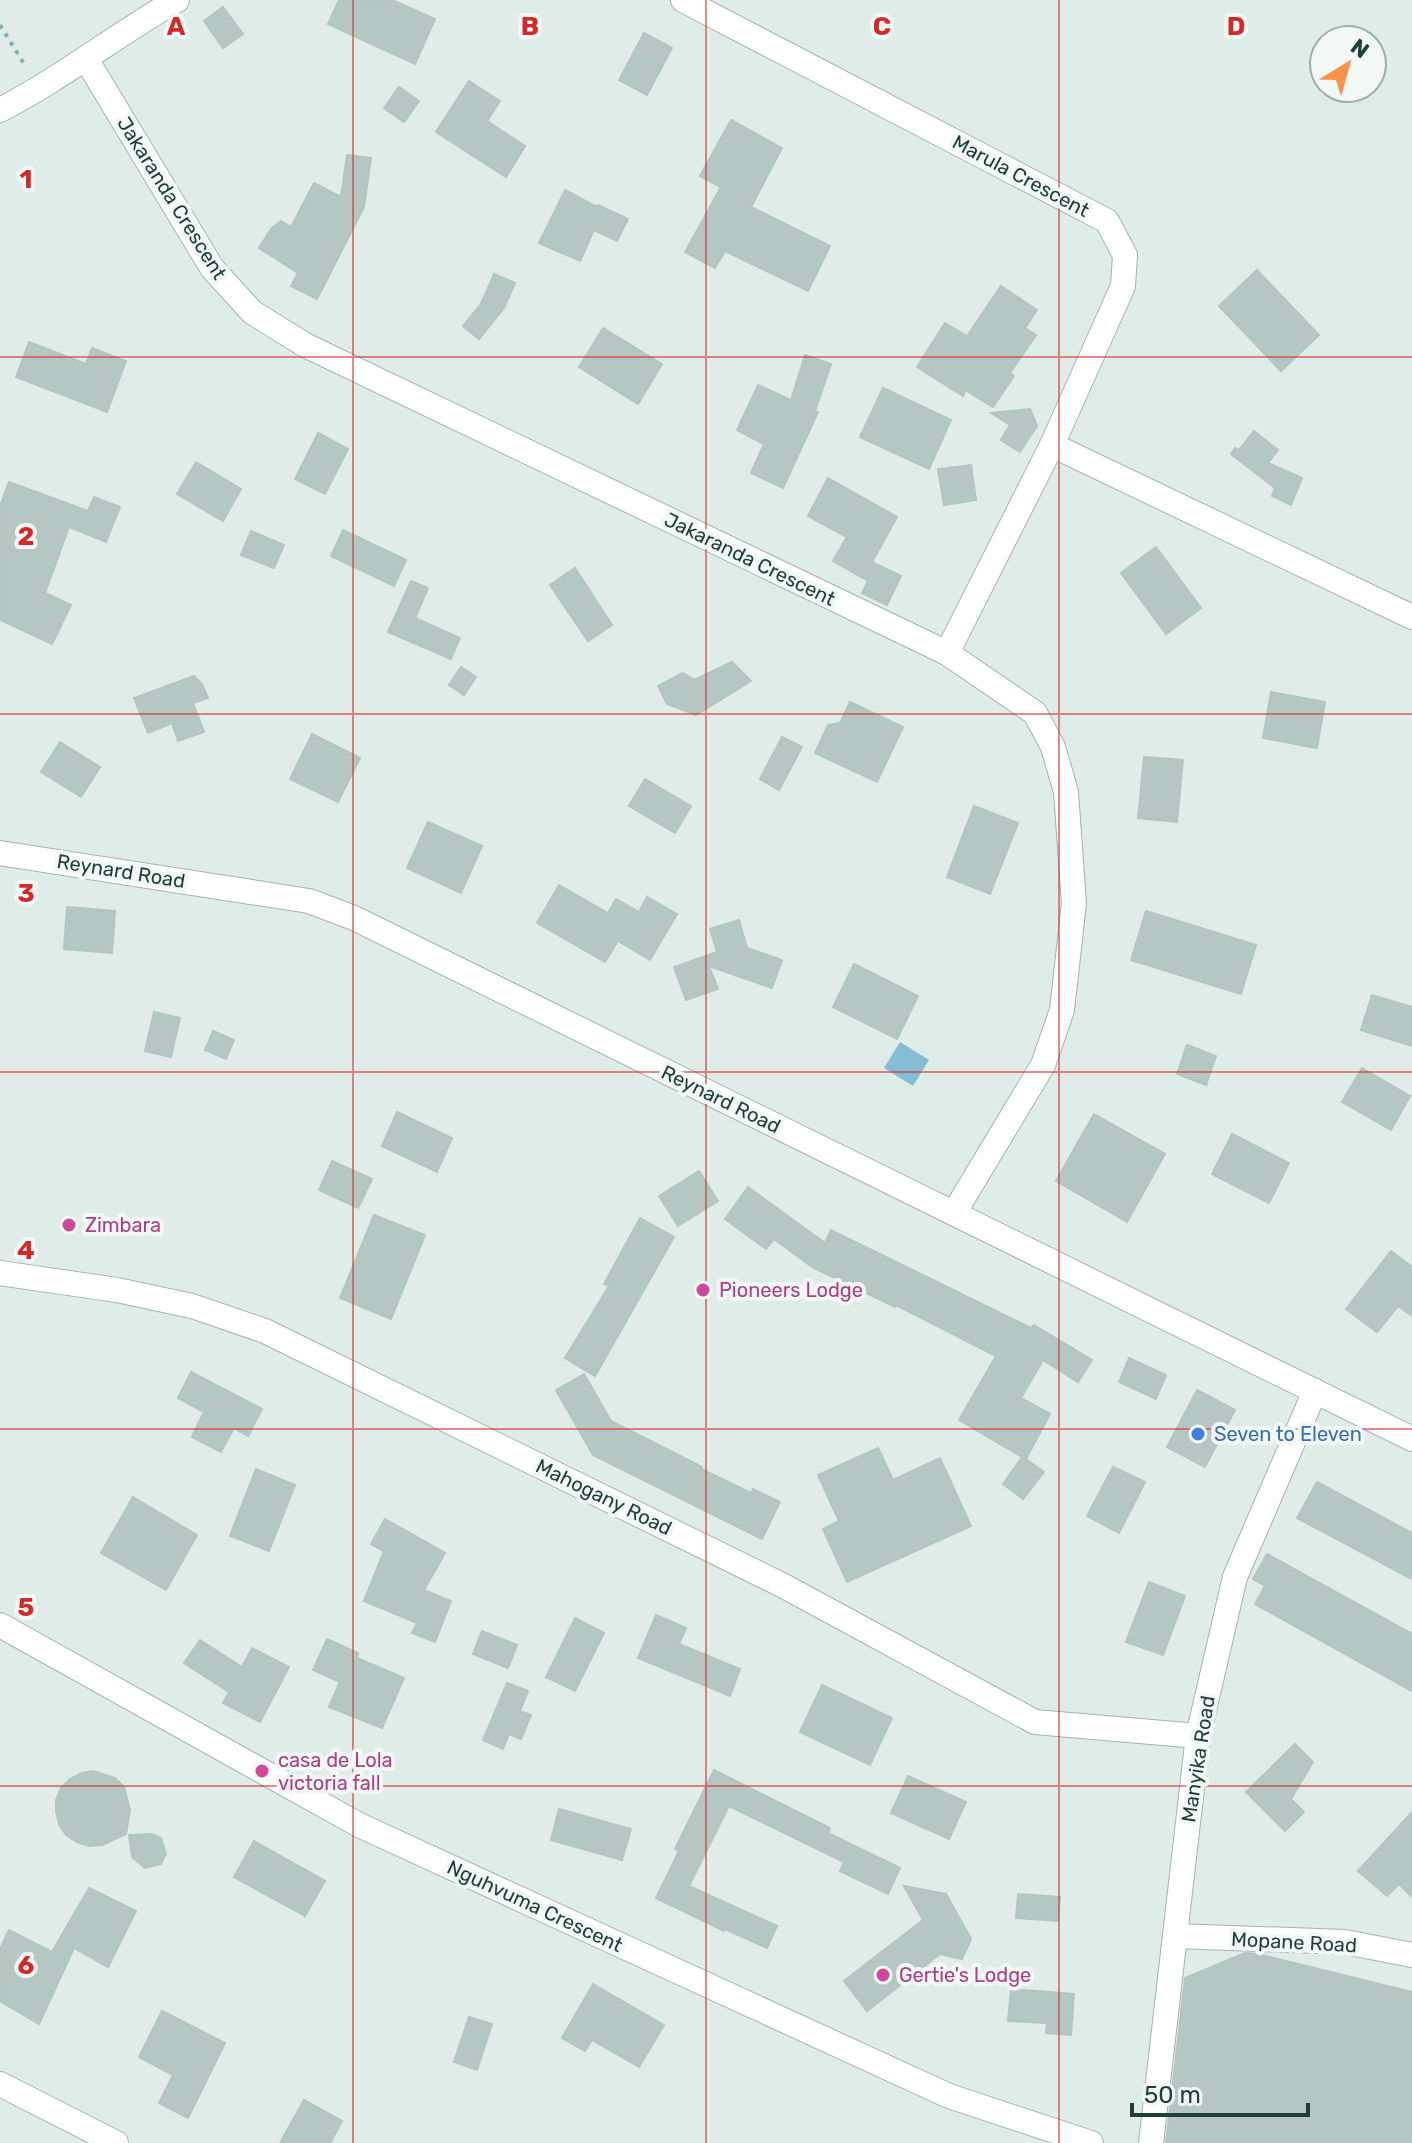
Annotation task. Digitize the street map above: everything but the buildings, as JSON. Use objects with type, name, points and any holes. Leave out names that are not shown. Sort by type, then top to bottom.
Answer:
[{"type":"street","points":[[0,110],[40,89],[125,30],[177,0]]},
{"type":"street","name":"Marula Crescent","points":[[683,0],[1107,221],[1125,255],[1123,286],[1052,445],[947,653]]},
{"type":"street","name":"Jakaranda Crescent","points":[[86,59],[212,268],[252,312],[305,345],[947,653],[1035,713],[1053,747],[1066,792],[1074,903],[1062,1010],[1043,1065],[954,1213]]},
{"type":"street","points":[[1052,445],[1412,617]]},
{"type":"street","name":"Reynard Road","points":[[0,853],[309,901],[339,912],[1412,1439]]},
{"type":"street","name":"Mahogany Road","points":[[0,1273],[117,1290],[177,1303],[265,1331],[782,1585],[1035,1722],[1198,1736]]},
{"type":"street","name":"Manyika Road","points":[[1151,2143],[1198,1736],[1235,1577],[1315,1391]]},
{"type":"street","name":"Nguhvuma Crescent","points":[[0,1625],[359,1825],[949,2096],[1091,2143]]},
{"type":"street","name":"Mopane Road","points":[[1175,1936],[1345,1942],[1412,1955]]},
{"type":"street","points":[[0,2084],[116,2143]]},
{"type":"path","points":[[0,25],[40,89]]},
{"type":"water","points":[[900,1042],[929,1060],[913,1086],[884,1068]]},
{"type":"place","name":"Zimbara","points":[[69,1225]]},
{"type":"place","name":"Pioneers Lodge","points":[[703,1290]]},
{"type":"place","name":"Seven to Eleven","points":[[1198,1434]]},
{"type":"place","name":"casa de Lola victoria fall","points":[[262,1771]]},
{"type":"place","name":"Gertie's Lodge","points":[[883,1975]]}]
